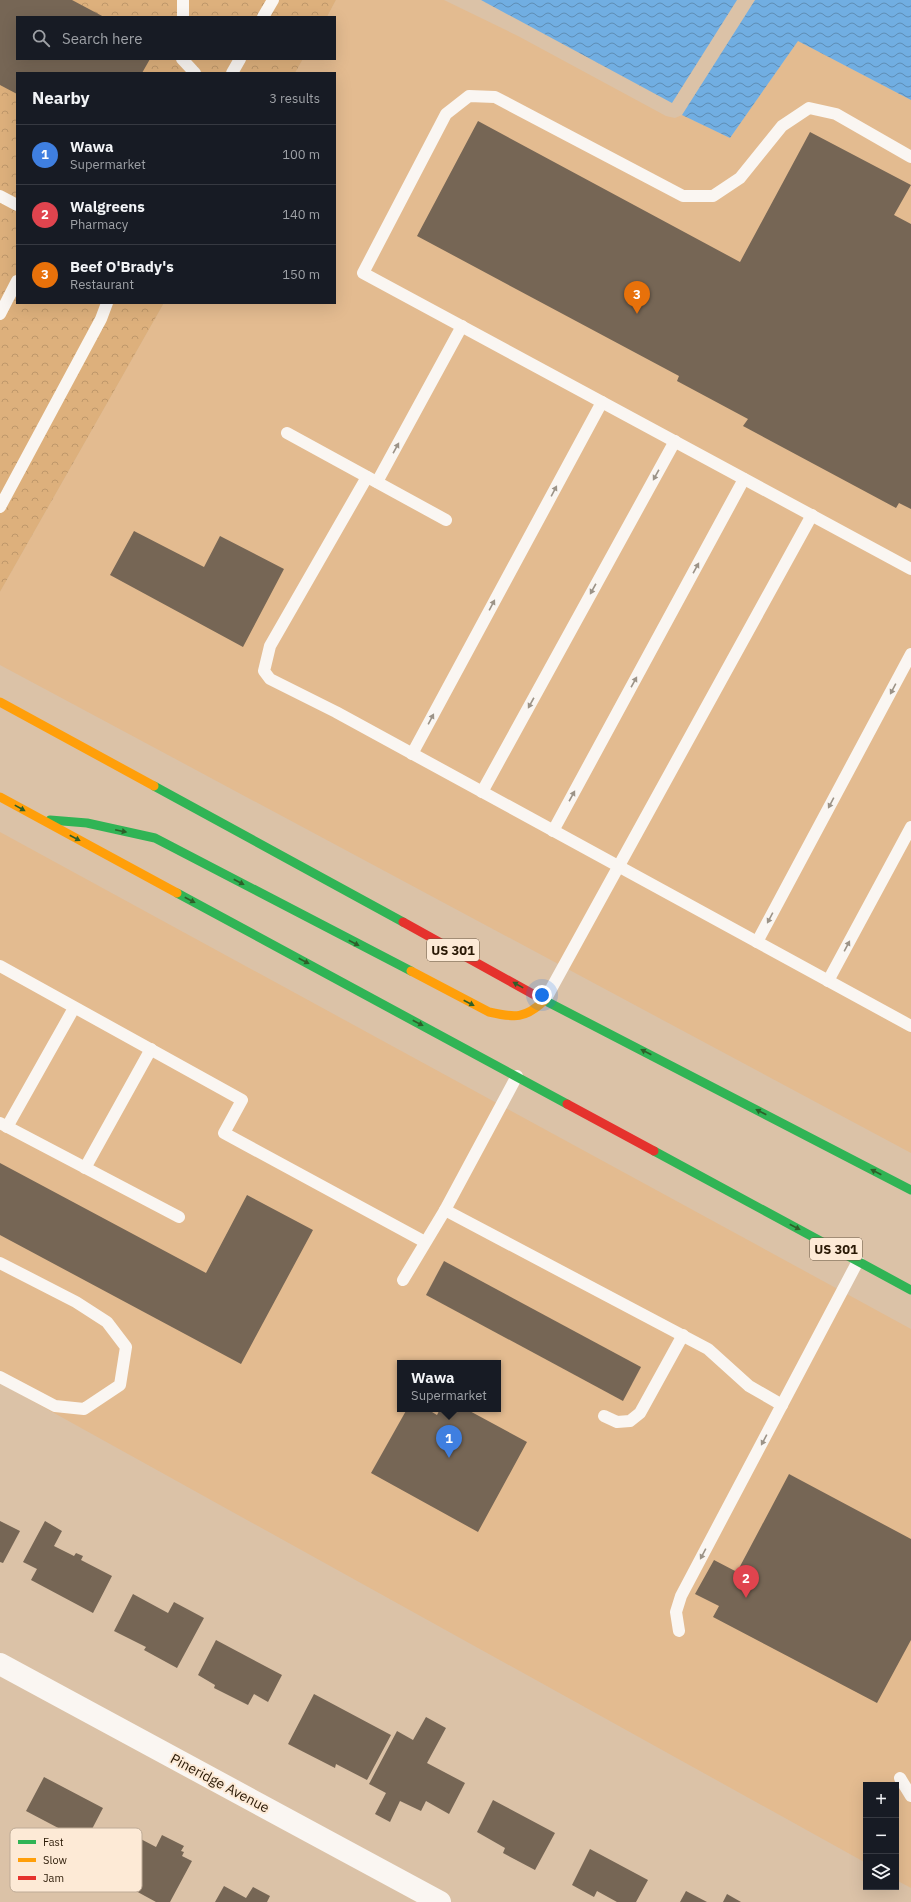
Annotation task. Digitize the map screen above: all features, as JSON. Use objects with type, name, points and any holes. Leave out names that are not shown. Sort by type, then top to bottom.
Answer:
[{"type":"main road","name":"US 301","points":[[0,702],[545,1000],[911,1190]]},
{"type":"main road","name":"US 301","points":[[0,797],[911,1290]]},
{"type":"main road","points":[[41,820],[87,823],[156,838],[489,1012],[508,1017],[522,1017],[534,1012],[545,1000]]},
{"type":"street","name":"Pineridge Avenue","points":[[0,1664],[440,1902]]},
{"type":"lane","points":[[183,16],[184,0]]},
{"type":"lane","points":[[264,16],[273,0]]},
{"type":"lane","points":[[183,60],[194,72]]},
{"type":"lane","points":[[233,72],[239,60]]},
{"type":"lane","points":[[911,157],[836,114],[809,108],[782,126],[740,178],[713,196],[683,196],[495,97],[469,96],[446,114],[363,273],[911,569]]},
{"type":"lane","points":[[0,196],[16,204]]},
{"type":"lane","points":[[0,314],[16,283]]},
{"type":"lane","points":[[0,507],[101,319],[107,304]]},
{"type":"lane","points":[[462,326],[372,480],[270,646],[264,671],[270,679],[412,754],[911,1026]]},
{"type":"lane","points":[[412,754],[602,402]]},
{"type":"lane","points":[[287,433],[446,520]]},
{"type":"lane","points":[[482,792],[675,441]]},
{"type":"lane","points":[[553,831],[744,479]]},
{"type":"lane","points":[[545,1000],[812,515]]},
{"type":"lane","points":[[757,942],[911,654]]},
{"type":"lane","points":[[828,981],[911,827]]},
{"type":"lane","points":[[0,966],[242,1100],[224,1133],[425,1242]]},
{"type":"lane","points":[[74,1008],[4,1125],[178,1217]]},
{"type":"lane","points":[[85,1168],[151,1050]]},
{"type":"lane","points":[[403,1280],[444,1210],[517,1076]]},
{"type":"lane","points":[[444,1210],[708,1349],[749,1386],[782,1405]]},
{"type":"lane","points":[[679,1631],[676,1612],[680,1596],[858,1261]]},
{"type":"lane","points":[[0,1263],[76,1302],[107,1322],[126,1347],[120,1386],[84,1409],[55,1406],[0,1377]]},
{"type":"lane","points":[[604,1416],[617,1422],[630,1421],[640,1413],[683,1335]]},
{"type":"lane","points":[[900,1778],[911,1796]]},
{"type":"shaded area","points":[[336,0],[444,0],[518,36],[666,116],[675,118],[682,115],[730,138],[798,41],[911,100],[911,1153],[0,665],[0,592],[163,304],[336,304],[336,72],[296,72],[302,60],[336,60],[336,16],[328,16]]},
{"type":"shaded area","points":[[0,832],[911,1329],[911,1888],[899,1882],[899,1782],[863,1782],[863,1861],[0,1383]]},
{"type":"green space","points":[[0,0],[336,0],[328,16],[16,16],[16,60],[302,60],[296,72],[16,72],[16,304],[163,304],[0,592]]},
{"type":"water","points":[[481,0],[737,0],[672,103]]},
{"type":"water","points":[[755,0],[911,0],[911,100],[798,41],[730,138],[682,115]]},
{"type":"building","points":[[0,0],[72,0],[102,16],[16,16],[16,60],[149,60],[143,72],[16,72],[16,93],[0,85]]},
{"type":"building","points":[[478,121],[740,262],[810,132],[911,185],[894,215],[911,224],[911,509],[899,503],[896,508],[743,426],[748,419],[677,381],[679,376],[417,236]]},
{"type":"building","points":[[134,531],[204,567],[220,536],[284,569],[243,647],[110,575]]},
{"type":"building","points":[[0,1163],[206,1273],[247,1195],[313,1230],[241,1364],[0,1235]]},
{"type":"building","points":[[444,1261],[641,1367],[623,1401],[426,1295]]},
{"type":"building","points":[[405,1412],[432,1412],[437,1415],[438,1412],[472,1412],[527,1442],[478,1532],[371,1473]]},
{"type":"building","points":[[789,1474],[911,1539],[911,1640],[877,1703],[713,1617],[719,1606],[695,1594],[714,1560],[737,1572]]},
{"type":"building","points":[[0,1521],[20,1531],[3,1563],[0,1562]]},
{"type":"building","points":[[45,1521],[62,1531],[54,1546],[74,1556],[76,1553],[83,1556],[81,1560],[112,1576],[93,1613],[31,1580],[37,1569],[23,1562]]},
{"type":"building","points":[[133,1594],[168,1613],[174,1602],[204,1618],[177,1668],[144,1650],[146,1647],[114,1631]]},
{"type":"building","points":[[216,1640],[282,1675],[268,1702],[254,1694],[248,1705],[214,1688],[215,1685],[198,1675]]},
{"type":"building","points":[[314,1694],[391,1735],[367,1780],[336,1764],[335,1768],[288,1744]]},
{"type":"building","points":[[426,1717],[446,1728],[427,1763],[465,1783],[449,1814],[426,1801],[421,1811],[400,1801],[390,1822],[375,1814],[386,1793],[369,1784],[397,1731],[413,1740]]},
{"type":"building","points":[[44,1777],[103,1808],[93,1828],[58,1828],[26,1811]]},
{"type":"building","points":[[493,1800],[555,1833],[535,1870],[503,1853],[505,1848],[477,1832]]},
{"type":"building","points":[[162,1835],[184,1846],[181,1851],[184,1852],[182,1856],[192,1861],[170,1902],[156,1902],[138,1892],[142,1892],[142,1840],[156,1847]]},
{"type":"building","points":[[590,1849],[648,1880],[636,1902],[617,1902],[597,1891],[594,1897],[572,1885]]},
{"type":"building","points":[[224,1886],[246,1898],[253,1887],[270,1896],[267,1902],[215,1902]]},
{"type":"building","points":[[686,1891],[707,1902],[680,1902]]},
{"type":"building","points":[[727,1894],[741,1902],[723,1902]]},
{"type":"traffic: fast","points":[[154,786],[403,922]]},
{"type":"traffic: fast","points":[[50,820],[87,823],[155,838],[411,971]]},
{"type":"traffic: fast","points":[[177,893],[567,1104]]},
{"type":"traffic: fast","points":[[540,998],[911,1190]]},
{"type":"traffic: fast","points":[[654,1151],[911,1290]]},
{"type":"traffic: slow","points":[[0,702],[154,786]]},
{"type":"traffic: slow","points":[[0,797],[177,893]]},
{"type":"traffic: slow","points":[[411,971],[489,1012],[498,1014],[513,1016],[525,1014],[545,1000]]},
{"type":"traffic: jam","points":[[403,922],[540,998]]},
{"type":"traffic: jam","points":[[567,1104],[654,1151]]},
{"type":"place","name":"Beef O'Brady's","points":[[637,314]]},
{"type":"place","name":"Wawa","points":[[449,1458]]},
{"type":"place","name":"Walgreens","points":[[746,1598]]}]
